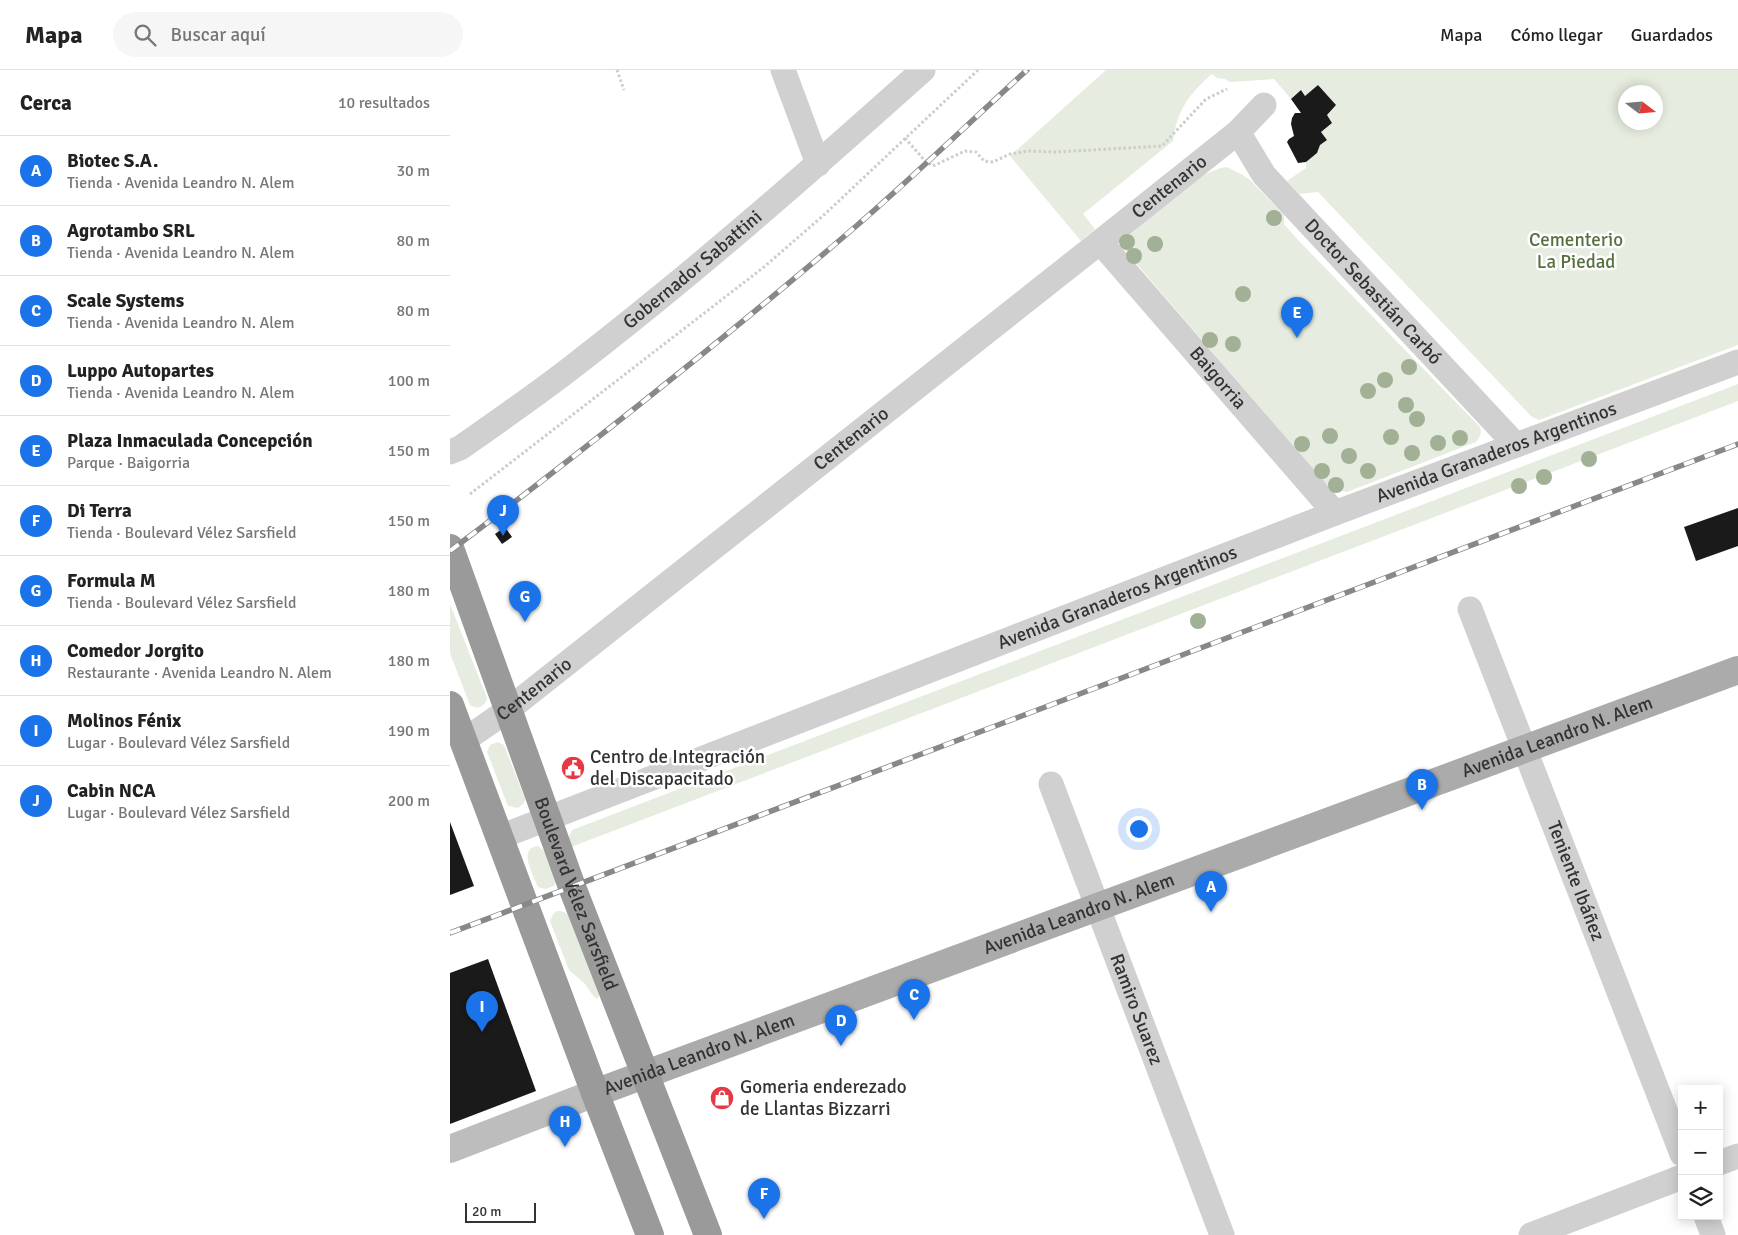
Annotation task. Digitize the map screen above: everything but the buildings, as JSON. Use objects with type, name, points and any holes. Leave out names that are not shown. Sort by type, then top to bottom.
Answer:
[{"type":"highway","name":"Boulevard Vélez Sarsfield","points":[[450,548],[547,818],[708,1235]]},
{"type":"highway","points":[[450,705],[650,1235]]},
{"type":"main road","name":"Avenida Leandro N. Alem","points":[[595,1093],[1738,670]]},
{"type":"street","points":[[783,70],[818,164]]},
{"type":"street","name":"Gobernador Sabattini","points":[[450,452],[460,448],[570,369],[700,266],[923,70]]},
{"type":"street","name":"Centenario","points":[[464,741],[508,710],[1100,242],[1238,132],[1264,105]]},
{"type":"street","name":"Doctor Sebastián Carbó","points":[[1238,132],[1264,175],[1516,445]]},
{"type":"street","name":"Baigorria","points":[[1100,242],[1336,513]]},
{"type":"street","name":"Avenida Granaderos Argentinos","points":[[500,837],[1336,513],[1738,362]]},
{"type":"street","name":"Teniente Ibáñez","points":[[1470,609],[1678,1144]]},
{"type":"street","name":"Ramiro Suarez","points":[[1051,784],[1222,1235]]},
{"type":"street","name":"Avenida Leandro N. Alem","points":[[450,1149],[595,1093]]},
{"type":"street","points":[[1723,1162],[1738,1156]]},
{"type":"street","points":[[1531,1235],[1678,1179]]},
{"type":"street","points":[[1707,1220],[1713,1235]]},
{"type":"path","points":[[617,70],[624,90]]},
{"type":"path","points":[[470,494],[764,267],[825,214],[978,70]]},
{"type":"path","points":[[905,138],[926,162],[933,166],[965,151],[976,152],[984,160],[993,162],[1010,154],[1028,151],[1056,152],[1162,146],[1206,99],[1227,89]]},
{"type":"green space","name":"Cementerio La Piedad","points":[[1106,70],[1738,70],[1738,345],[1539,420],[1532,417],[1318,192],[1299,194],[1287,181],[1306,168],[1306,162],[1317,153],[1320,145],[1327,140],[1321,132],[1332,123],[1327,115],[1336,105],[1318,85],[1305,96],[1301,90],[1291,99],[1274,79],[1230,82],[1217,78],[1212,74],[1185,103],[1178,120],[1173,141],[1083,214],[1095,229],[1081,241],[1010,156]]},
{"type":"green space","points":[[1227,167],[1250,180],[1284,215],[1284,224],[1298,240],[1480,427],[1480,435],[1476,442],[1347,492],[1340,491],[1325,483],[1123,248],[1124,240],[1159,208],[1187,186],[1215,170]]},
{"type":"green space","points":[[1738,384],[1738,401],[571,847],[568,839],[572,830]]},
{"type":"green space","points":[[450,604],[487,698],[480,707],[470,705],[450,653]]},
{"type":"green space","points":[[498,742],[504,745],[525,799],[524,803],[518,808],[508,806],[487,752],[490,745]]},
{"type":"green space","points":[[538,846],[544,851],[556,881],[554,886],[545,889],[538,887],[528,857],[532,848]]},
{"type":"green space","points":[[557,911],[568,914],[599,995],[598,999],[569,970],[550,921],[553,914]]},
{"type":"railway","points":[[450,551],[655,392],[805,270],[898,189],[1027,70]]},
{"type":"railway","points":[[450,933],[1738,444]]},
{"type":"place","name":"Plaza Inmaculada Concepción","points":[[1297,338]]},
{"type":"place","name":"Cabin NCA","points":[[503,536]]},
{"type":"place","name":"Formula M","points":[[525,622]]},
{"type":"place","name":"Centro de Integración del Discapacitado","points":[[573,768]]},
{"type":"place","name":"Agrotambo SRL","points":[[1422,810]]},
{"type":"place","name":"Biotec S.A.","points":[[1211,912]]},
{"type":"place","name":"Scale Systems","points":[[914,1020]]},
{"type":"place","name":"Molinos Fénix","points":[[482,1032]]},
{"type":"place","name":"Luppo Autopartes","points":[[841,1046]]},
{"type":"place","name":"Gomeria enderezado de Llantas Bizzarri","points":[[722,1098]]},
{"type":"place","name":"Comedor Jorgito","points":[[565,1147]]},
{"type":"place","name":"Di Terra","points":[[764,1219]]}]
